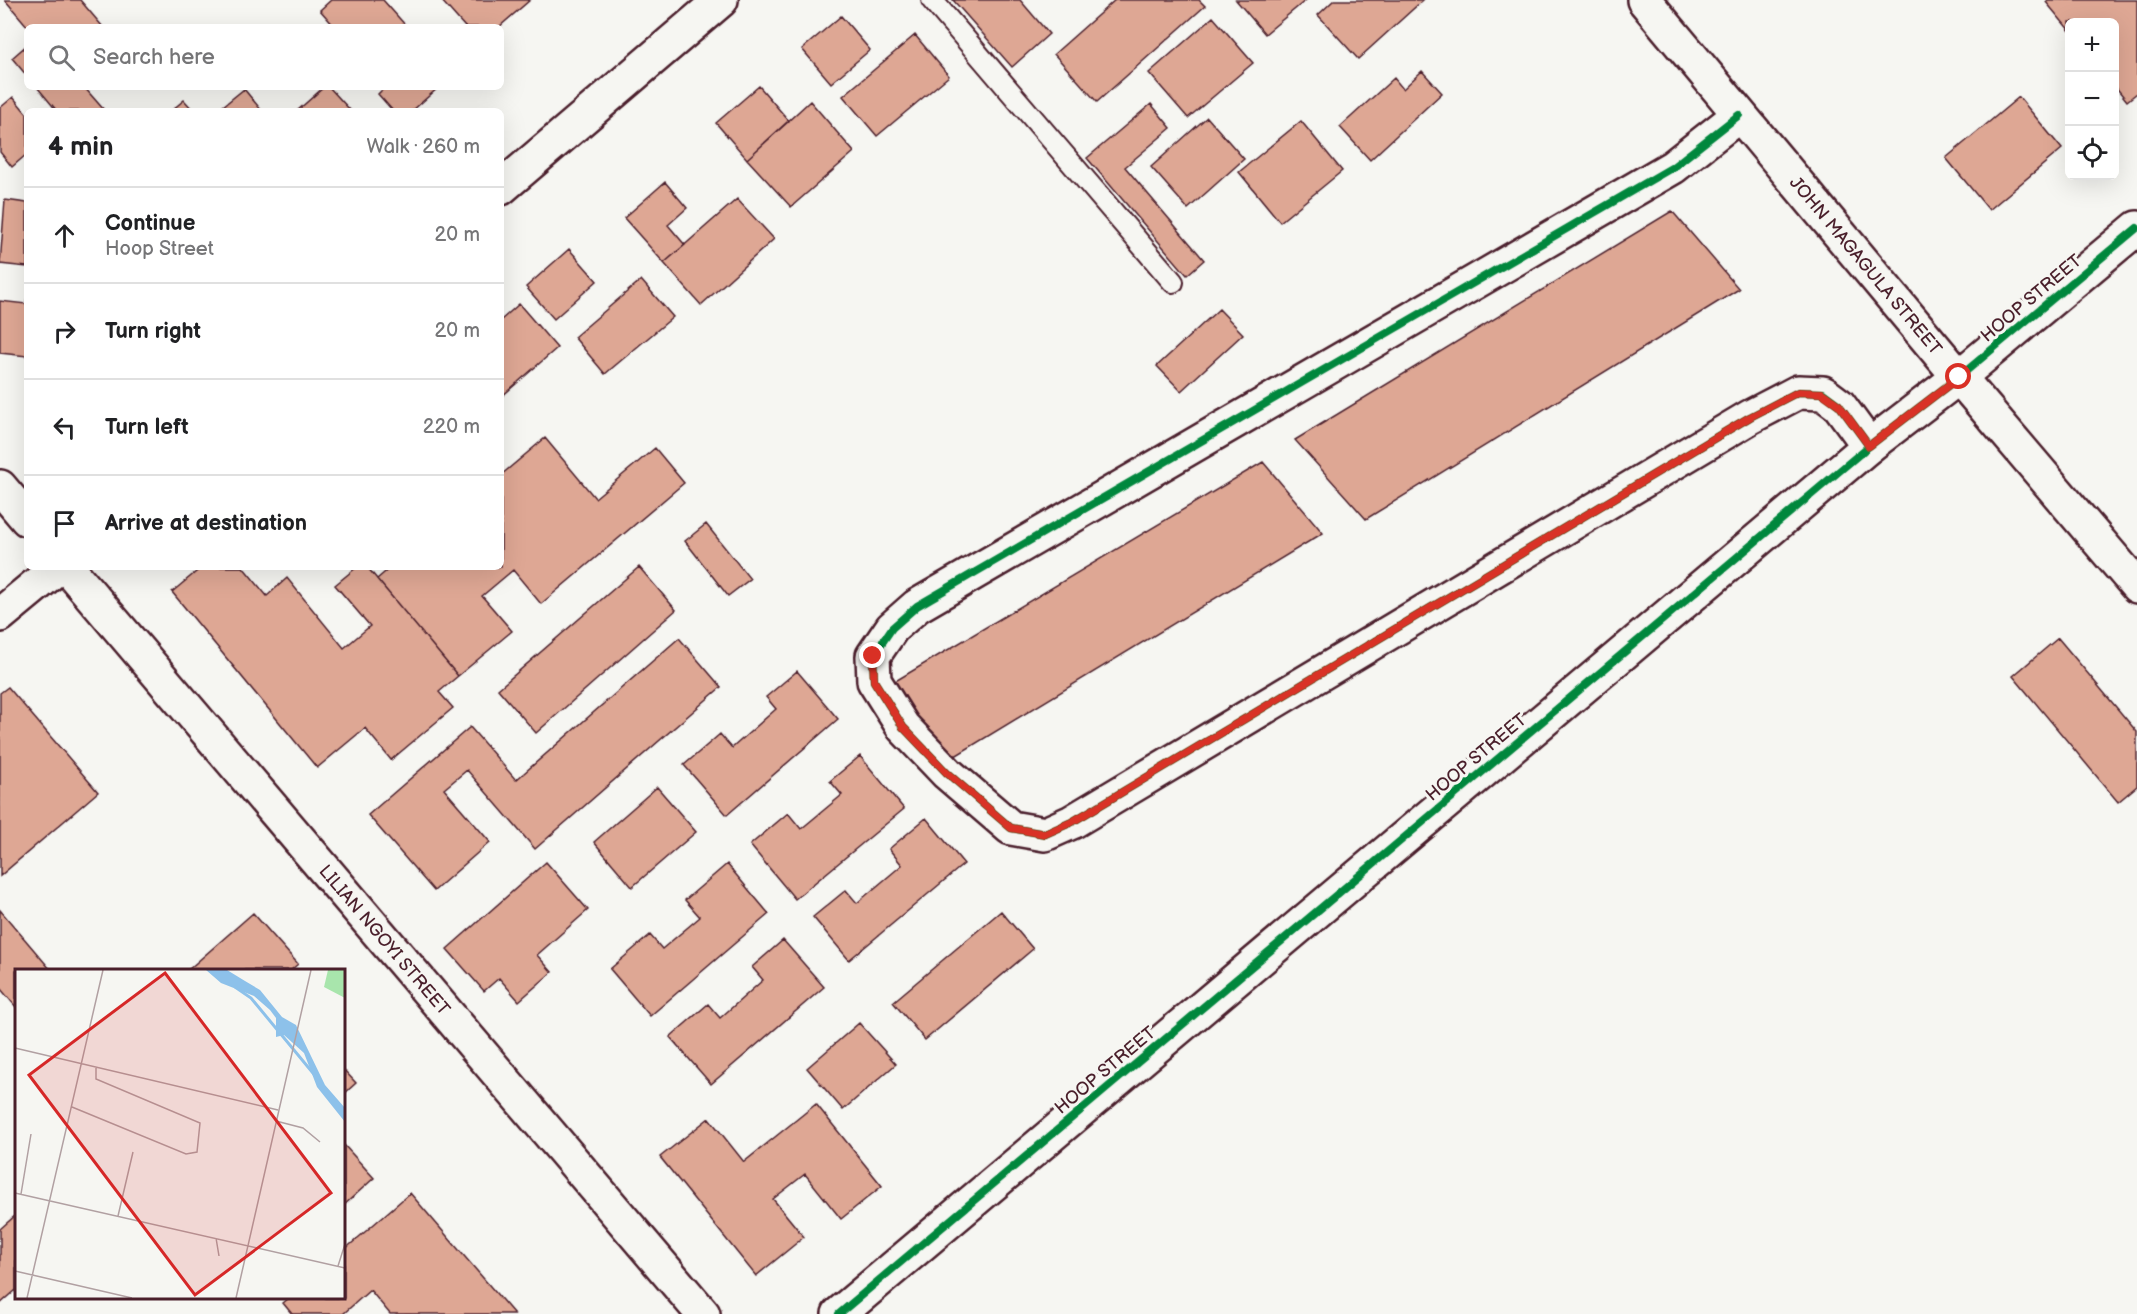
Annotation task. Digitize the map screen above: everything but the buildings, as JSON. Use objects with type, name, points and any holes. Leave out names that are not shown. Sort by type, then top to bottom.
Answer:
[{"type":"street","points":[[504,185],[721,0]]},
{"type":"street","name":"JOHN MAGAGULA STREET","points":[[1644,0],[2137,586]]},
{"type":"street","points":[[1739,115],[1673,167],[917,606],[892,628],[873,656],[874,681],[903,727],[947,773],[1011,828],[1045,834],[1072,822],[1750,417],[1798,392],[1822,393],[1839,405],[1869,446]]},
{"type":"street","name":"HOOP STREET","points":[[839,1314],[1869,446],[1959,377],[2137,228]]},
{"type":"street","points":[[0,487],[24,515]]},
{"type":"street","points":[[0,615],[54,570]]},
{"type":"street","name":"LILIAN NGOYI STREET","points":[[70,570],[700,1313]]},
{"type":"lane","points":[[932,0],[1173,282]]},
{"type":"cycle path","points":[[1739,115],[1673,167],[917,606],[892,628],[873,656],[874,681],[903,727],[947,773],[1011,828],[1045,834],[1072,822],[1750,417],[1798,392],[1823,393],[1839,405],[1869,446]]},
{"type":"cycle path","points":[[839,1314],[1869,446],[1959,377],[2137,228]]},
{"type":"route","points":[[873,656],[874,681],[903,727],[947,773],[1011,828],[1045,834],[1072,822],[1750,417],[1798,392],[1822,393],[1839,405],[1869,446],[1959,377]]}]
